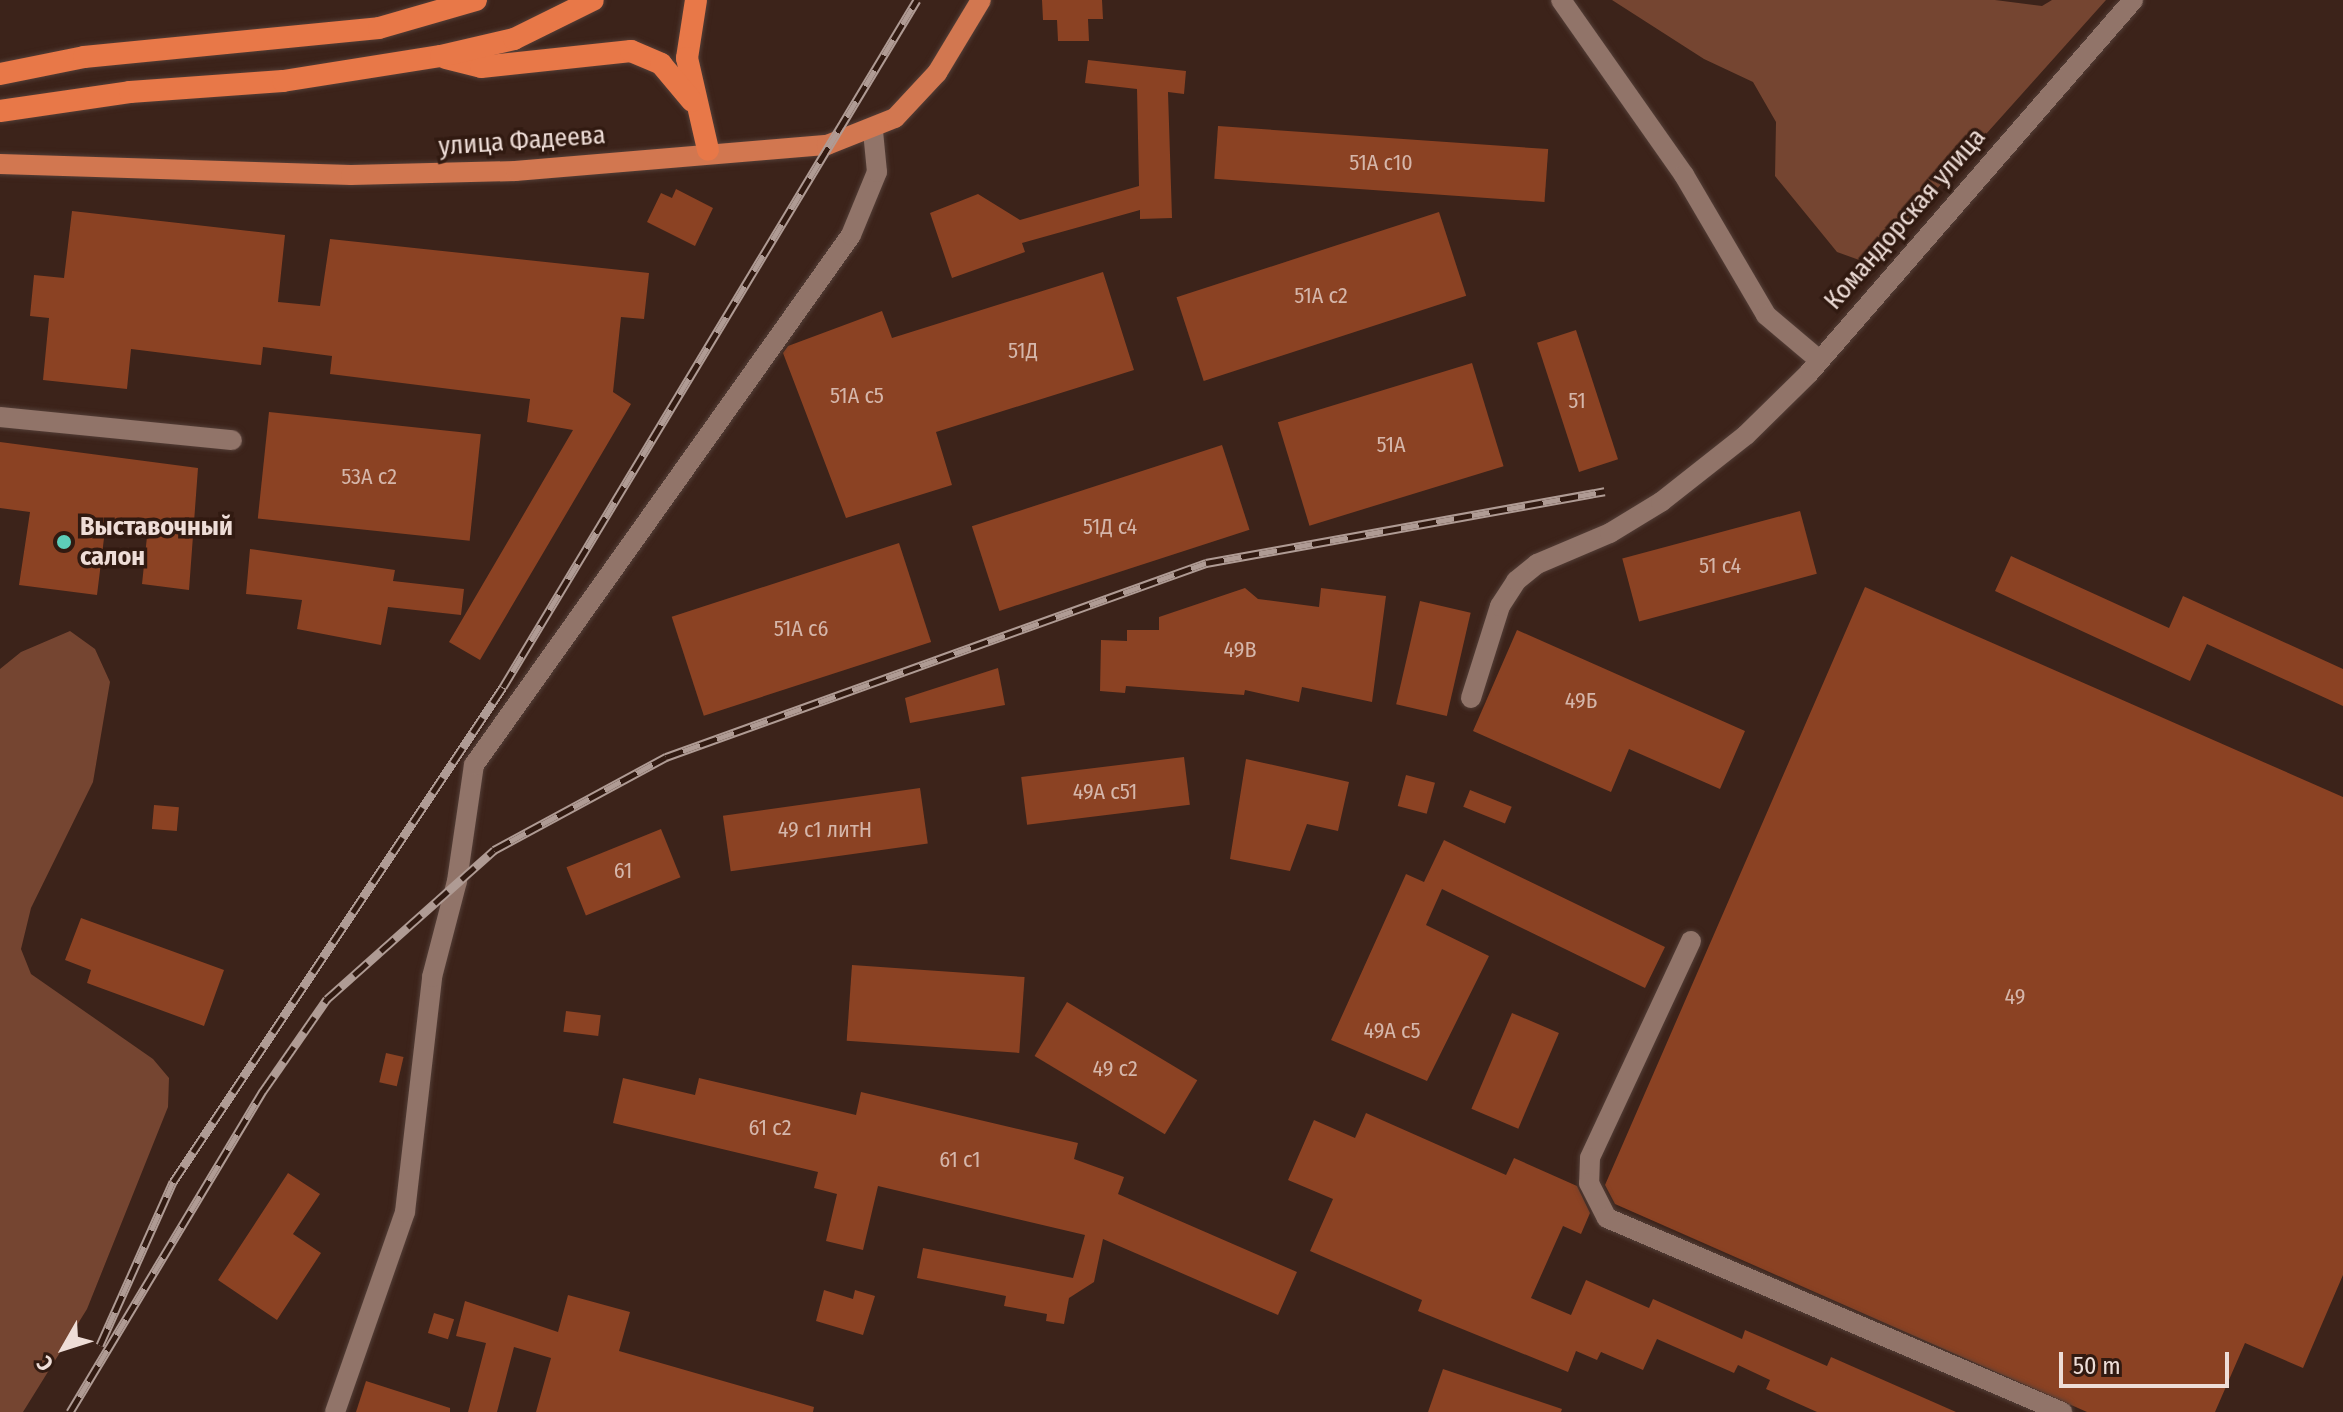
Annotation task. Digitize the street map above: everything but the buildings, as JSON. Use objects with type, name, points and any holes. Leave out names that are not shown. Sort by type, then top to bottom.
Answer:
[{"type":"highway","points":[[0,74],[84,57],[379,28],[476,0]]},
{"type":"highway","points":[[0,111],[130,92],[283,81],[441,56],[514,39],[593,0]]},
{"type":"highway","points":[[696,0],[689,23],[692,101],[708,150]]},
{"type":"highway","points":[[441,56],[481,67],[631,51],[661,64],[692,101]]},
{"type":"main road","name":"улица Фадеева","points":[[0,164],[351,175],[516,171],[708,150],[827,145],[873,131],[895,118],[937,73],[981,0]]},
{"type":"street","points":[[1561,0],[1684,175],[1766,315],[1819,360]]},
{"type":"street","name":"Командорская улица","points":[[1471,698],[1500,606],[1516,581],[1537,564],[1610,533],[1661,502],[1746,435],[1819,360],[2133,0]]},
{"type":"street","points":[[335,1412],[405,1212],[432,977],[457,881],[474,765],[851,235],[877,172],[873,131]]},
{"type":"street","points":[[0,417],[232,440]]},
{"type":"street","points":[[1691,941],[1590,1158],[1589,1183],[1602,1212],[2062,1412]]},
{"type":"shaded area","points":[[1612,0],[1995,0],[2042,6],[2052,0],[2106,0],[1875,258],[1862,261],[1837,252],[1775,176],[1776,122],[1753,82],[1704,59]]},
{"type":"shaded area","points":[[70,631],[95,649],[110,682],[93,782],[31,908],[21,949],[31,974],[153,1059],[169,1078],[168,1107],[87,1309],[23,1412],[0,1412],[0,669],[21,652]]},
{"type":"railway","points":[[100,1345],[173,1182],[503,687],[917,0]]},
{"type":"railway","points":[[70,1412],[263,1091],[327,999],[494,850],[666,757],[1206,563],[1605,491]]},
{"type":"place","name":"Выставочный салон","points":[[64,542]]}]
